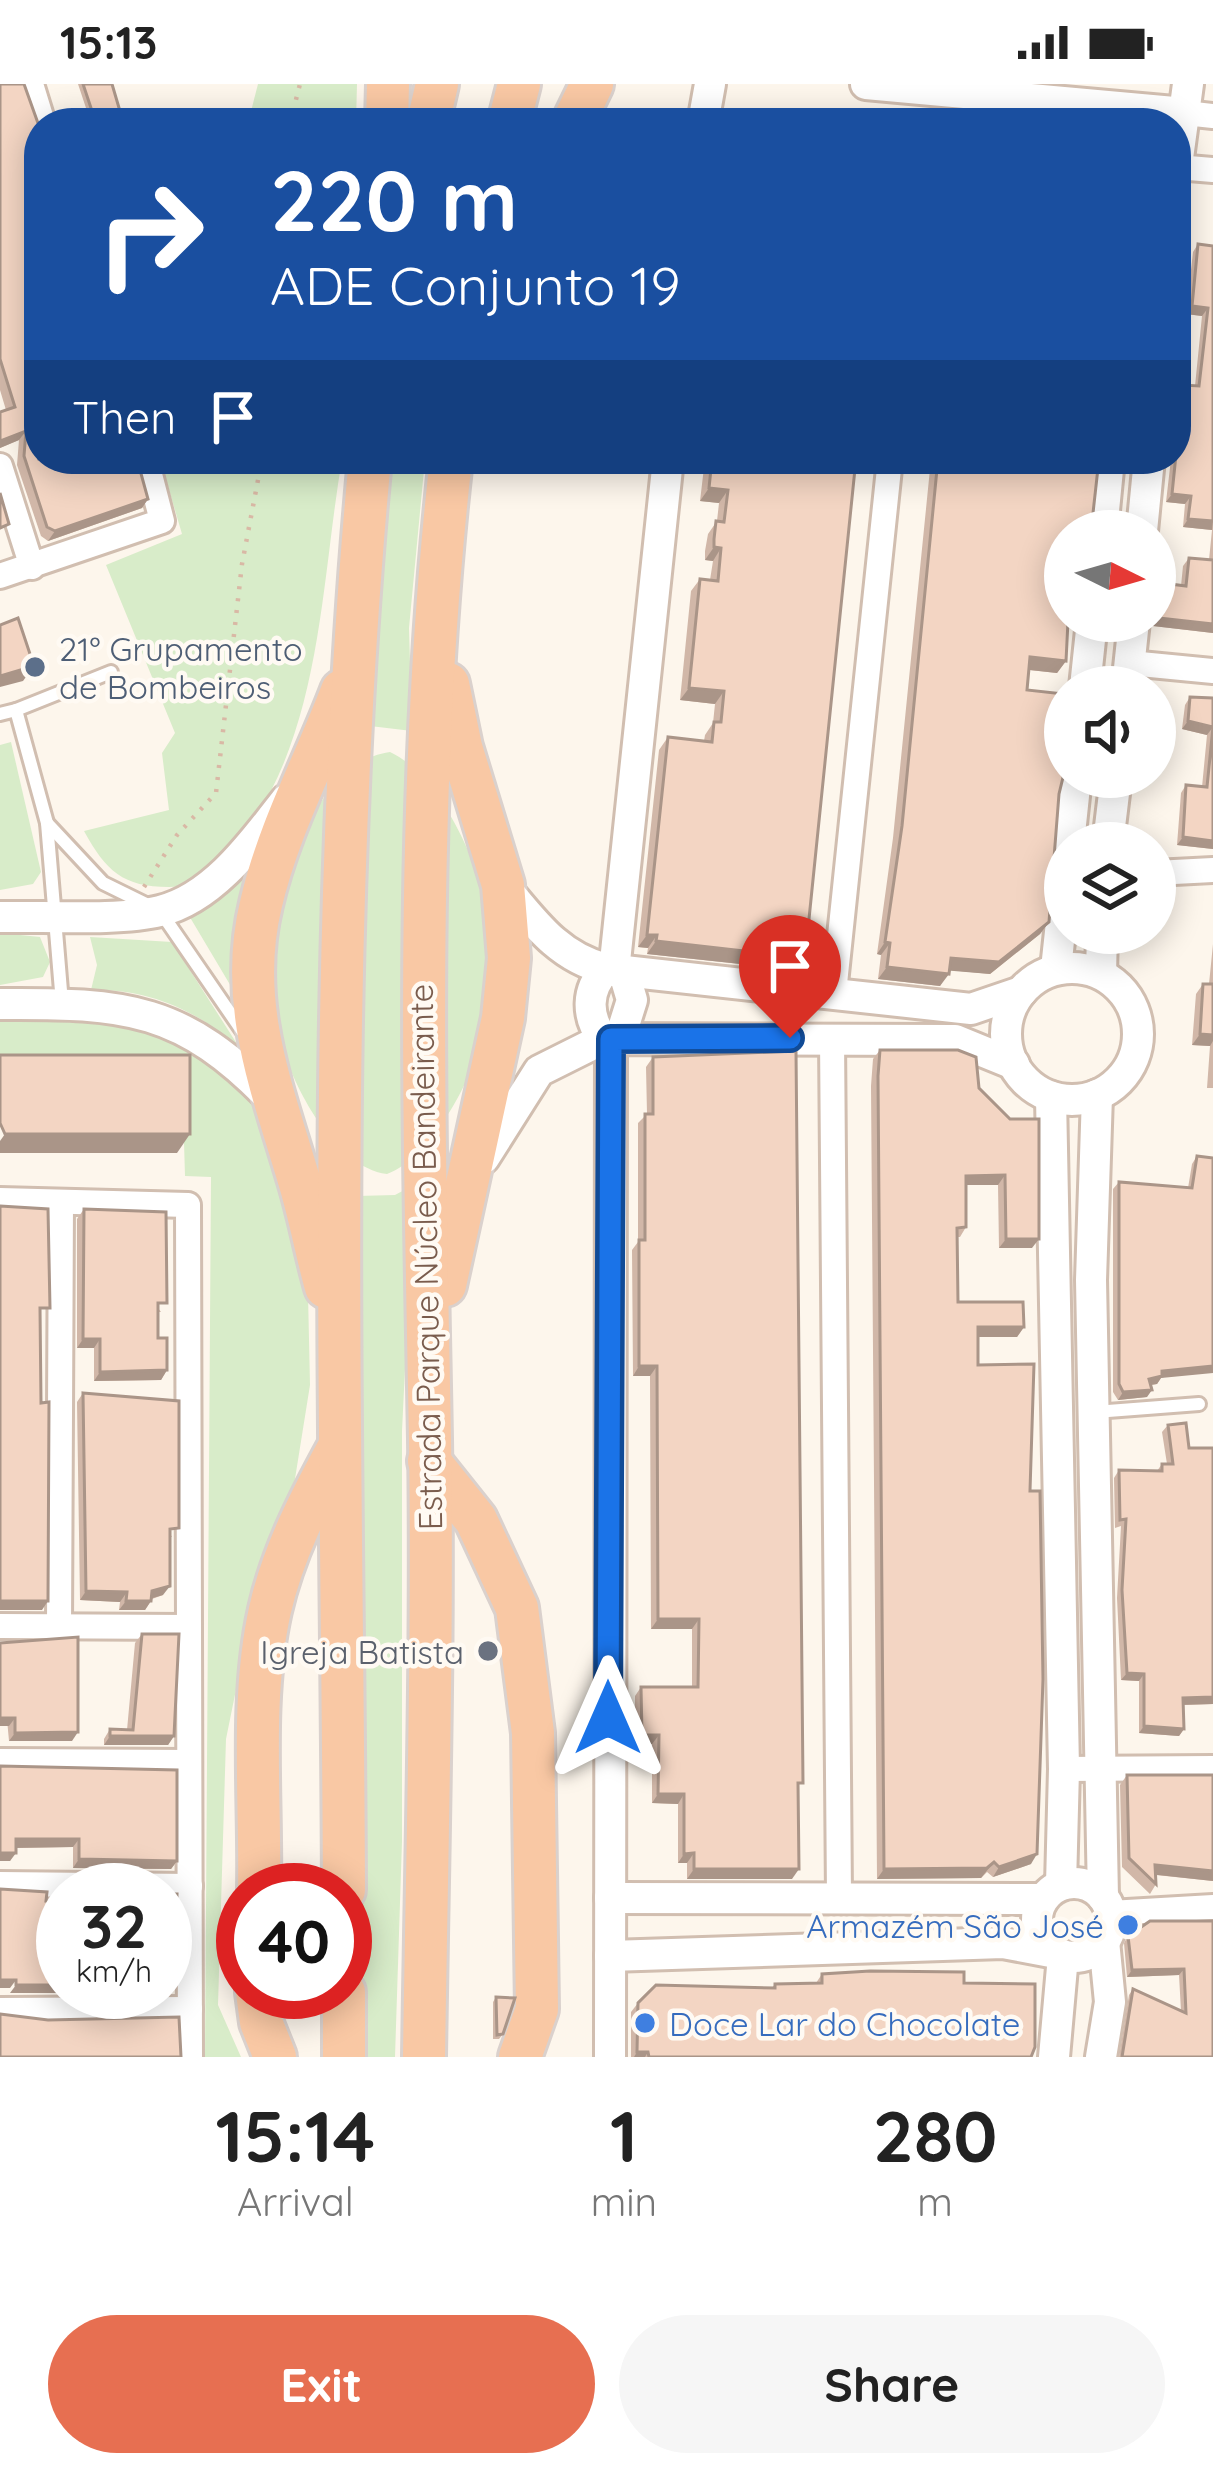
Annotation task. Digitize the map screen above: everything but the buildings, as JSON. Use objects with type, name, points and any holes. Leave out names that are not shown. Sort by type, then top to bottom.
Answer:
[{"type":"highway","points":[[344,1863],[344,944],[369,474]]},
{"type":"highway","name":"Estrada Parque Núcleo Bandeirante","points":[[424,2057],[430,1461],[420,991],[435,618],[449,474]]},
{"type":"highway","points":[[426,1340],[444,1286],[458,1205],[503,1018],[509,958],[503,885],[461,747],[435,618]]},
{"type":"highway","points":[[341,1340],[259,1055],[253,962],[260,906],[356,653]]},
{"type":"highway","points":[[259,1863],[263,1662],[270,1609],[304,1512],[342,1441]]},
{"type":"highway","points":[[430,1461],[476,1520],[517,1608],[533,1733],[537,2009],[520,2057]]},
{"type":"highway","points":[[261,2019],[275,2057]]},
{"type":"highway","points":[[344,2019],[344,2057]]},
{"type":"street","points":[[866,84],[1148,105],[1196,104]]},
{"type":"street","points":[[0,466],[32,567]]},
{"type":"street","points":[[0,576],[164,519],[150,474]]},
{"type":"street","points":[[615,971],[666,474]]},
{"type":"street","points":[[834,993],[888,474]]},
{"type":"street","points":[[1104,510],[1108,474]]},
{"type":"street","points":[[1144,510],[1148,474]]},
{"type":"street","points":[[1176,673],[1213,671]]},
{"type":"street","points":[[0,917],[147,906],[197,894],[250,847],[308,772]]},
{"type":"street","points":[[1176,872],[1213,870]]},
{"type":"street","points":[[458,1205],[509,1110],[538,1070],[611,1039],[955,1040],[1014,1064],[1034,1088],[1052,1097],[1097,1095],[1129,1067],[1138,1025],[1131,1004],[1101,974],[1056,969],[988,1008],[970,1009],[615,971],[583,963],[551,942],[503,885]]},
{"type":"street","points":[[1056,969],[1058,954]]},
{"type":"street","points":[[1101,954],[1101,974]]},
{"type":"street","points":[[610,2057],[611,1039],[590,1005],[595,983],[615,971]]},
{"type":"street","points":[[1014,1064],[1007,1023],[1021,992]]},
{"type":"street","points":[[0,1004],[62,1003],[149,1014],[187,1029],[225,1054],[273,1102]]},
{"type":"street","points":[[832,1038],[839,1897]]},
{"type":"street","points":[[1097,1095],[1091,1280],[1110,2002],[1101,2057]]},
{"type":"street","points":[[1052,1097],[1064,1769],[1052,1892],[1036,1923],[1059,1954],[1054,2057]]},
{"type":"street","points":[[0,1200],[187,1203],[190,1863]]},
{"type":"street","points":[[59,1626],[61,1202]]},
{"type":"street","points":[[1052,1277],[1091,1280]]},
{"type":"street","points":[[0,1626],[188,1627]]},
{"type":"street","points":[[1061,1676],[1101,1674]]},
{"type":"street","points":[[0,1761],[189,1762]]},
{"type":"street","points":[[1064,1769],[1213,1768]]},
{"type":"street","points":[[0,1884],[36,1884]]},
{"type":"street","points":[[610,1898],[1007,1899],[1084,1885],[1105,1917]]},
{"type":"street","points":[[1003,1943],[1014,1919],[1007,1899]]},
{"type":"street","points":[[676,1952],[654,1935],[651,1922],[664,1904],[679,1900]]},
{"type":"street","points":[[1105,1917],[1213,1907]]},
{"type":"street","points":[[610,1955],[1003,1943],[1086,1955],[1105,1917]]},
{"type":"street","points":[[0,2010],[36,2010]]},
{"type":"street","points":[[190,2019],[190,2057]]},
{"type":"lane","points":[[0,714],[111,672]]},
{"type":"lane","points":[[16,710],[47,823],[62,1003]]},
{"type":"lane","points":[[47,823],[103,883],[147,906],[259,1055]]},
{"type":"lane","points":[[1094,1412],[1198,1404]]},
{"type":"path","points":[[147,906],[177,836],[216,793],[242,564],[259,474]]},
{"type":"green space","points":[[258,84],[357,84],[356,108],[252,108]]},
{"type":"green space","points":[[164,474],[340,474],[313,661],[286,758],[264,803],[229,853],[198,880],[169,887],[139,884],[118,874],[84,831],[169,810],[162,753],[175,733],[106,565],[182,534]]},
{"type":"green space","points":[[386,474],[424,474],[409,628],[412,731],[370,726]]},
{"type":"green space","points":[[11,742],[41,872],[33,884],[0,890],[0,745]]},
{"type":"green space","points":[[390,752],[433,789],[467,847],[489,913],[497,970],[488,1024],[464,1086],[429,1142],[387,1174],[361,1165],[337,1145],[316,1117],[283,1049],[267,981],[273,926],[304,832],[340,778],[363,761]]},
{"type":"green space","points":[[248,874],[232,988],[188,914],[226,895]]},
{"type":"green space","points":[[0,933],[40,937],[50,962],[43,977],[0,985]]},
{"type":"green space","points":[[90,937],[172,942],[246,1058],[214,1028],[176,1006],[134,993],[91,990],[97,965]]},
{"type":"green space","points":[[0,1013],[123,1016],[207,1055],[247,1094],[277,1142],[307,1248],[310,1385],[294,1485],[257,1586],[226,1739],[222,1863],[216,1863],[216,2019],[224,2019],[241,2057],[205,2057],[211,1177],[185,1176],[182,1075],[0,1077]]},
{"type":"green space","points":[[425,1179],[408,1307],[402,1431],[402,1841],[395,2057],[364,2057],[364,2019],[372,2019],[372,1863],[355,1863],[350,1813],[357,1196],[395,1195]]},
{"type":"place","name":"21° Grupamento de Bombeiros","points":[[35,667]]},
{"type":"place","name":"Igreja Batista","points":[[488,1651]]},
{"type":"place","name":"Armazém São José","points":[[1128,1925]]},
{"type":"place","name":"Doce Lar do Chocolate","points":[[645,2023]]},
{"type":"route","points":[[608,1718],[611,1039],[790,1038]]}]
